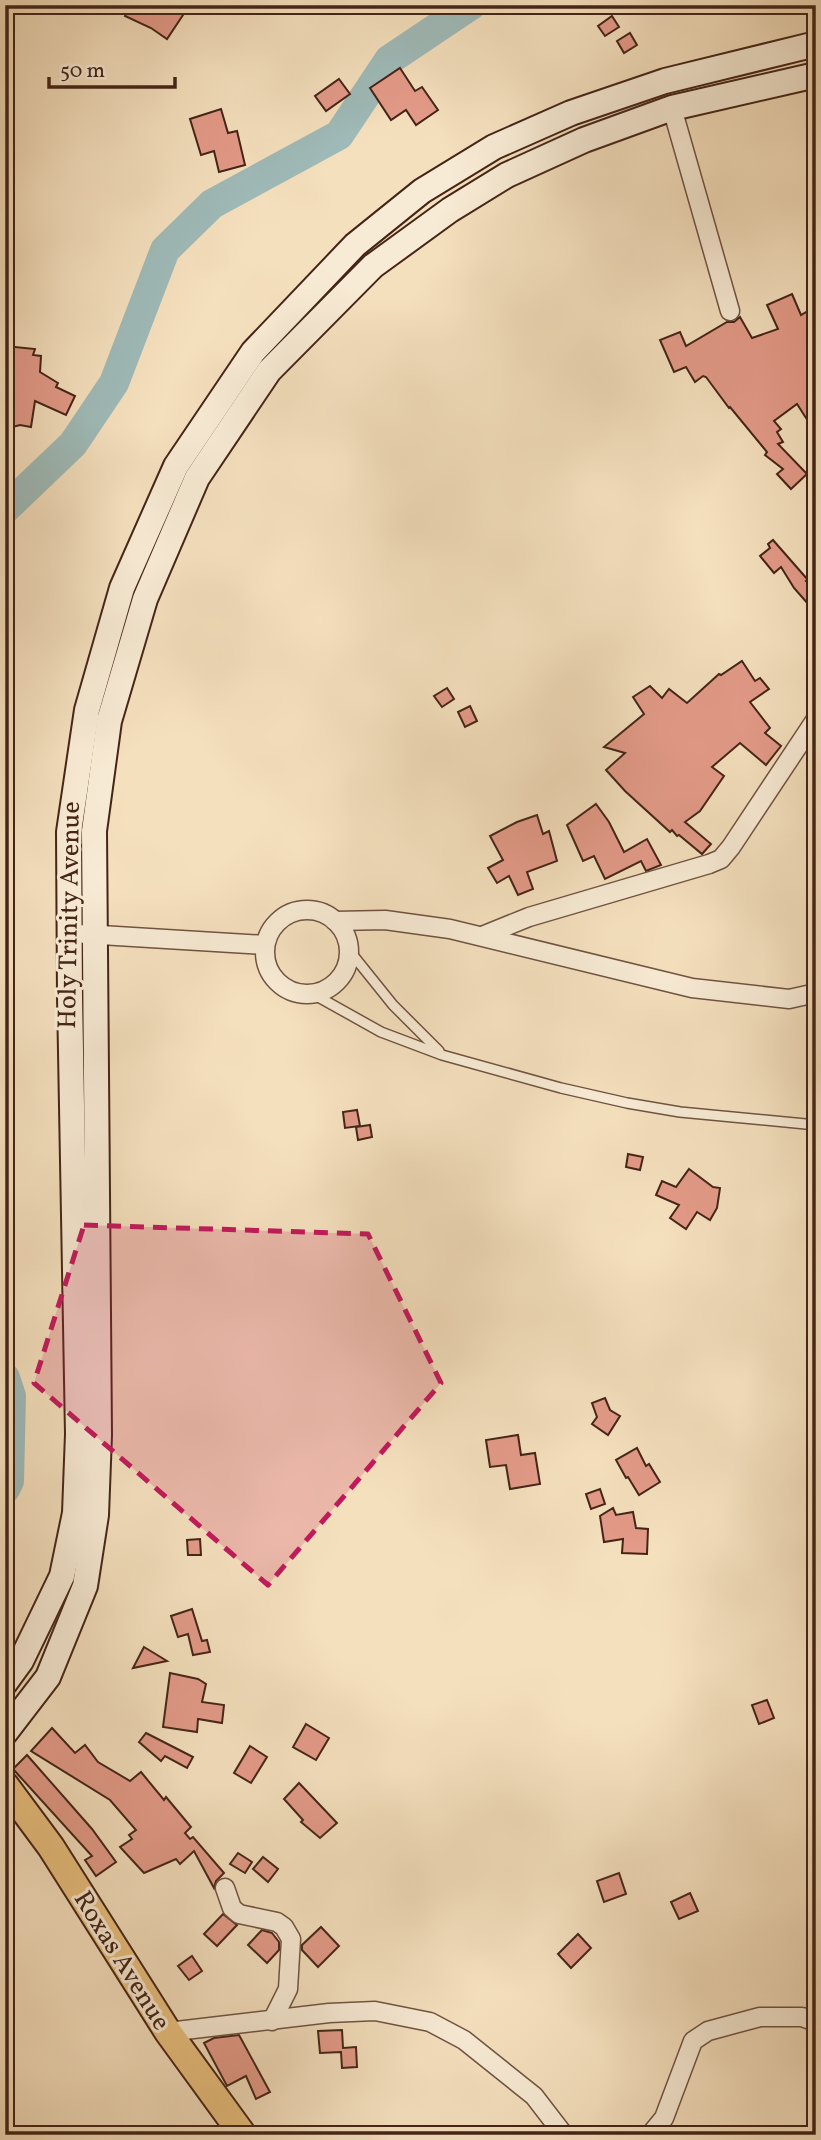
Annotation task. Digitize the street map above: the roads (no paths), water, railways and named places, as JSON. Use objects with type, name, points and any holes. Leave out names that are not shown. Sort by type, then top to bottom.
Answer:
[{"type":"main road","name":"Holy Trinity Avenue","points":[[5,1733],[48,1677],[85,1586],[96,1514],[99,1435],[83,934],[69,832],[87,710],[122,588],[176,466],[253,352],[355,245],[422,191],[494,147],[572,113],[665,81],[816,44]]},
{"type":"main road","name":"Holy Trinity Avenue","points":[[5,1683],[21,1661],[62,1576],[75,1513],[78,1434],[70,997],[83,934],[109,721],[145,598],[197,478],[269,371],[373,266],[450,210],[507,175],[584,140],[672,108],[816,75]]},
{"type":"main road","points":[[62,1576],[85,1586]]},
{"type":"main road","name":"Roxas Avenue","points":[[5,1785],[51,1847],[168,2032],[243,2135]]},
{"type":"street","points":[[672,108],[730,311]]},
{"type":"street","points":[[482,936],[529,917],[721,859],[816,719]]},
{"type":"street","points":[[310,911],[322,913],[335,921],[344,934],[348,949],[347,965],[339,979],[328,989],[313,994],[297,993],[283,987],[272,975],[266,961],[265,945],[271,930],[289,914],[310,911]]},
{"type":"street","points":[[335,921],[385,920],[450,929],[692,988],[789,999],[816,993]]},
{"type":"street","points":[[83,934],[265,945]]},
{"type":"street","points":[[225,1888],[232,1908],[239,1914],[277,1922],[284,1927],[291,1939],[288,1989],[272,2021]]},
{"type":"street","points":[[168,2032],[329,2013],[375,2011],[430,2022],[464,2040],[534,2096],[565,2135]]},
{"type":"street","points":[[650,2135],[664,2118],[693,2041],[708,2031],[760,2017],[802,2017],[816,2022]]},
{"type":"lane","points":[[348,949],[393,1005],[442,1055]]},
{"type":"lane","points":[[313,994],[381,1032],[442,1055],[561,1088],[680,1112],[816,1125]]},
{"type":"waterway","points":[[5,509],[73,444],[114,383],[165,250],[212,204],[339,135],[389,60],[471,5]]},
{"type":"waterway","points":[[5,1378],[11,1396],[9,1481],[5,1489]]}]
